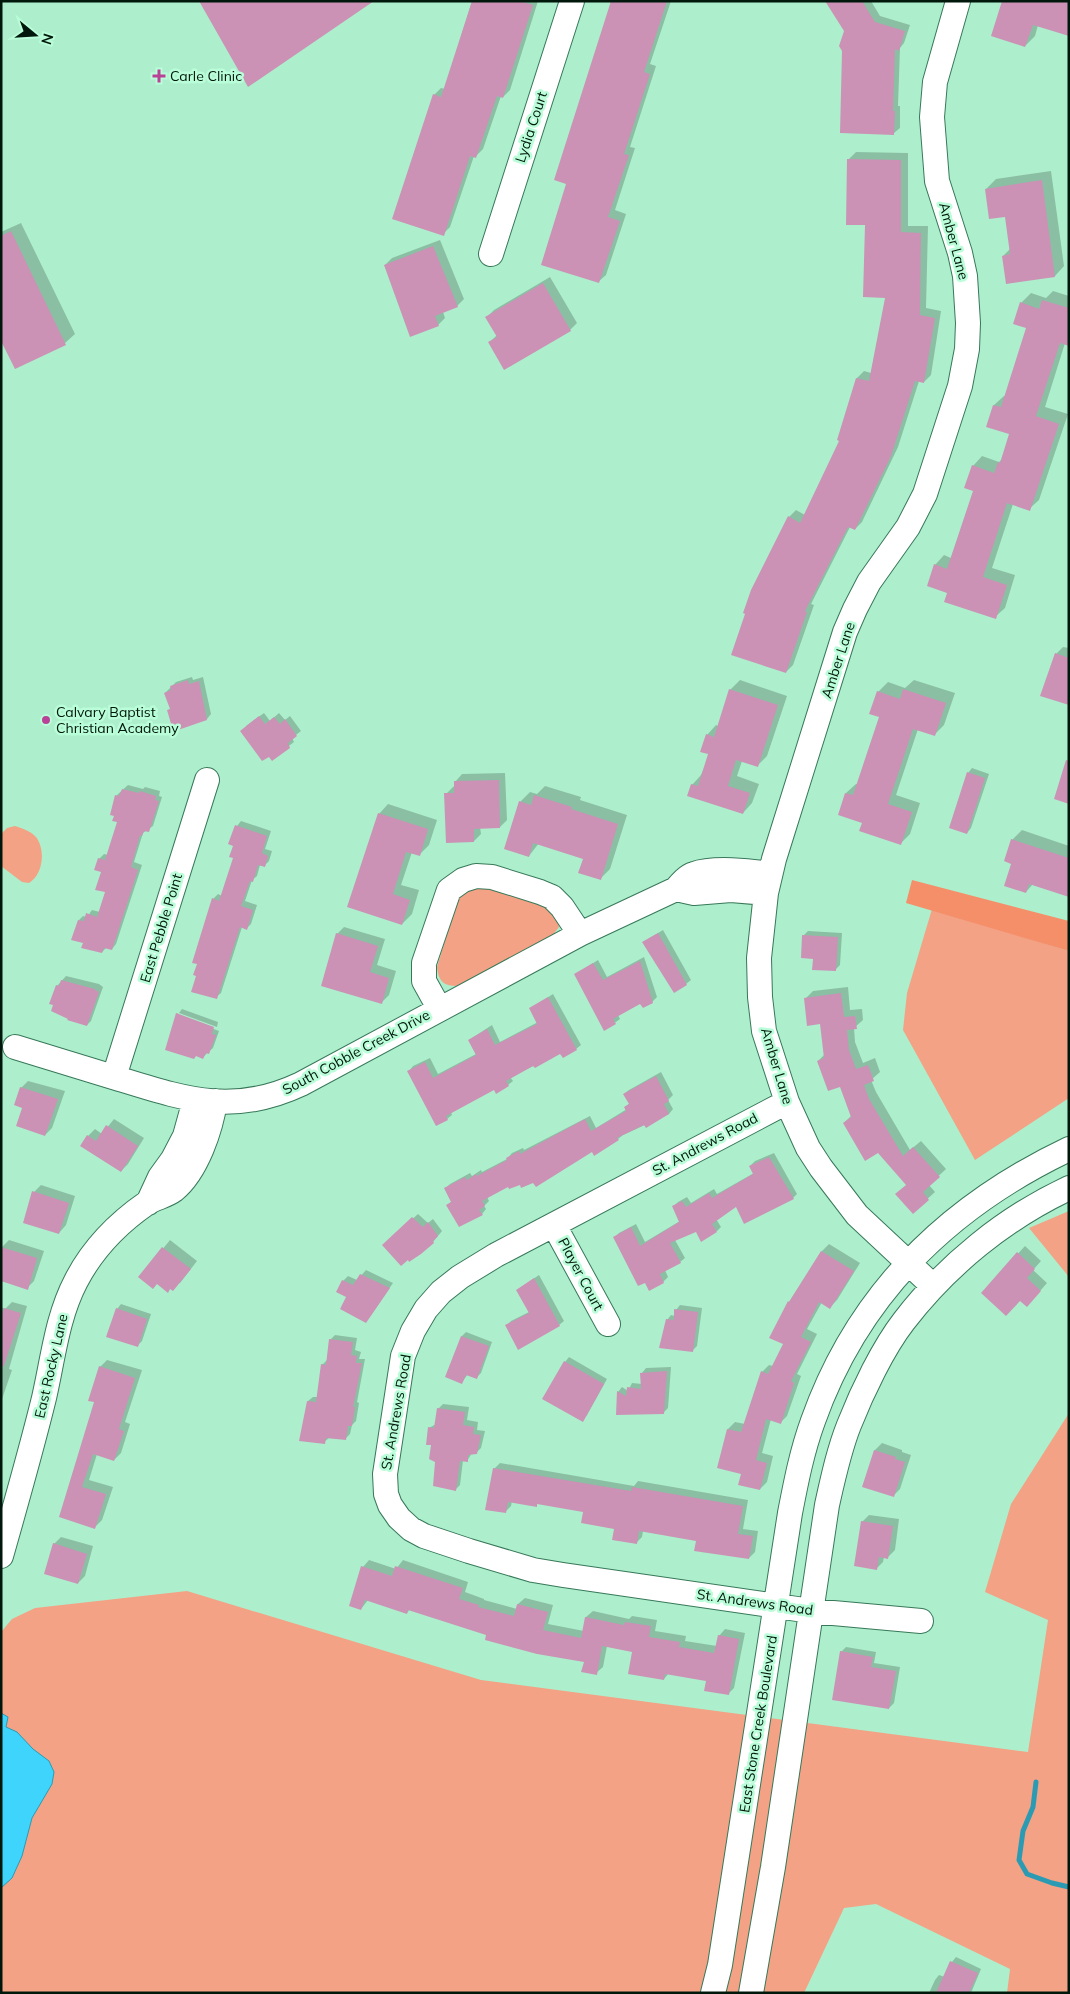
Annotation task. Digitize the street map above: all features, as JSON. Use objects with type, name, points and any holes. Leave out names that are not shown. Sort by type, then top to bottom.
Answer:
[{"type":"street","name":"Lydia Court","points":[[491,254],[572,1]]},
{"type":"street","name":"Amber Lane","points":[[933,1286],[857,1215],[808,1148],[787,1102],[764,1031],[760,997],[759,951],[768,883],[845,632],[855,608],[870,582],[908,527],[925,494],[960,386],[967,349],[968,323],[965,276],[960,253],[937,181],[932,118],[935,82],[958,1]]},
{"type":"street","name":"East Pebble Point","points":[[114,1077],[207,780]]},
{"type":"street","name":"South Cobble Creek Drive","points":[[15,1047],[170,1094],[205,1101],[258,1098],[287,1090],[580,934],[676,889],[694,873],[735,871],[768,883]]},
{"type":"street","points":[[439,1008],[424,981],[424,963],[449,890],[462,880],[476,876],[492,877],[552,897],[562,907],[580,934]]},
{"type":"street","name":"East Rocky Lane","points":[[1,1556],[25,1472],[61,1320],[68,1299],[86,1263],[100,1244],[148,1203],[160,1177],[173,1159],[205,1101]]},
{"type":"street","name":"St. Andrews Road","points":[[787,1102],[496,1255],[440,1292],[426,1309],[413,1331],[403,1356],[385,1474],[386,1494],[390,1505],[399,1518],[424,1536],[533,1570],[777,1604],[811,1611],[921,1621]]},
{"type":"street","name":"East Stone Creek Boulevard","points":[[713,1993],[720,1965],[796,1485],[812,1422],[827,1386],[854,1334],[879,1297],[908,1263],[934,1238],[981,1199],[1031,1167],[1069,1149]]},
{"type":"street","points":[[750,1993],[772,1867],[828,1505],[848,1426],[866,1386],[895,1334],[933,1286],[986,1239],[1020,1215],[1069,1188]]},
{"type":"street","name":"Player Court","points":[[554,1225],[608,1324]]},
{"type":"shaded area","points":[[15,826],[34,835],[41,849],[40,868],[34,879],[29,883],[22,882],[1,866],[1,834],[7,828]]},
{"type":"shaded area","points":[[912,880],[1069,921],[1069,951],[906,903]]},
{"type":"shaded area","points":[[479,885],[539,901],[558,917],[559,927],[552,936],[460,986],[450,986],[443,983],[437,967],[457,901],[461,894]]},
{"type":"shaded area","points":[[932,909],[1069,951],[1069,1098],[975,1160],[903,1030],[907,993]]},
{"type":"shaded area","points":[[1069,1211],[1069,1277],[1029,1228]]},
{"type":"shaded area","points":[[1069,1413],[1069,1993],[1007,1993],[1010,1969],[876,1904],[844,1908],[804,1993],[1,1993],[1,1632],[12,1619],[35,1608],[187,1591],[481,1680],[1028,1752],[1048,1620],[985,1592],[1011,1504]]},
{"type":"water","points":[[1,1713],[8,1717],[6,1727],[17,1732],[33,1749],[49,1761],[54,1772],[52,1784],[32,1818],[22,1856],[12,1878],[1,1888]]},
{"type":"building","points":[[199,1],[374,1],[248,87]]},
{"type":"building","points":[[472,1],[520,1],[533,5],[503,98],[497,96],[476,158],[470,156],[444,236],[392,219],[433,94],[441,97]]},
{"type":"building","points":[[611,1],[667,1],[644,72],[650,74],[624,154],[629,155],[608,217],[620,221],[599,283],[541,265],[566,184],[554,180]]},
{"type":"building","points":[[825,1],[862,1],[875,22],[905,31],[899,51],[895,49],[894,135],[840,133],[842,51],[839,46],[844,31]]},
{"type":"building","points":[[1002,1],[1069,1],[1069,36],[1033,25],[1025,47],[991,36]]},
{"type":"building","points":[[847,159],[901,160],[901,232],[921,233],[920,315],[935,318],[924,383],[915,381],[891,456],[855,530],[848,527],[805,611],[807,612],[786,673],[731,655],[751,590],[788,516],[800,523],[839,441],[837,440],[856,378],[869,381],[885,298],[863,297],[865,225],[846,225]]},
{"type":"building","points":[[1042,180],[1055,277],[1006,284],[1002,256],[1010,254],[1005,217],[989,219],[985,189]]},
{"type":"building","points":[[11,231],[66,345],[15,369],[1,341],[1,236]]},
{"type":"building","points":[[433,246],[458,307],[435,316],[439,326],[410,337],[384,265]]},
{"type":"building","points":[[543,283],[571,331],[504,370],[488,342],[497,337],[485,317]]},
{"type":"building","points":[[1042,300],[1069,308],[1069,346],[1060,343],[1036,416],[1059,424],[1030,511],[1007,503],[983,577],[1007,585],[996,619],[944,602],[947,593],[927,586],[934,564],[947,569],[973,491],[964,488],[972,465],[994,473],[998,462],[1000,463],[1009,434],[986,427],[993,405],[1001,407],[1026,328],[1013,324],[1020,302],[1039,309]]},
{"type":"building","points":[[1055,653],[1069,658],[1069,705],[1040,696]]},
{"type":"building","points":[[188,680],[189,684],[199,681],[207,720],[178,730],[177,726],[172,727],[167,710],[170,709],[164,693],[171,690],[170,686]]},
{"type":"building","points":[[729,689],[778,705],[758,767],[736,760],[728,786],[750,793],[743,814],[687,796],[691,784],[698,786],[708,754],[700,752],[706,734],[714,737]]},
{"type":"building","points":[[903,689],[946,703],[935,736],[913,729],[888,804],[912,812],[901,845],[859,831],[862,823],[838,815],[845,793],[853,795],[879,717],[869,714],[877,691],[900,699]]},
{"type":"building","points":[[259,716],[265,724],[274,717],[280,724],[285,719],[297,736],[288,743],[290,748],[272,761],[269,757],[262,761],[240,731]]},
{"type":"building","points":[[1066,760],[1069,761],[1069,804],[1054,799]]},
{"type":"building","points":[[967,772],[985,778],[967,834],[949,828]]},
{"type":"building","points":[[499,780],[500,828],[474,829],[474,842],[446,843],[444,793],[454,793],[454,781]]},
{"type":"building","points":[[122,789],[139,793],[140,791],[156,796],[155,800],[159,801],[149,832],[144,831],[142,836],[140,835],[131,867],[138,870],[112,950],[104,948],[102,953],[81,948],[83,943],[71,940],[78,920],[84,921],[86,913],[97,917],[105,892],[95,890],[101,872],[94,870],[98,858],[105,860],[117,822],[112,821],[114,816],[110,815],[115,795],[119,796]]},
{"type":"building","points":[[534,795],[618,824],[601,880],[578,873],[583,859],[533,843],[529,857],[504,849],[519,801],[531,805]]},
{"type":"building","points":[[378,813],[428,829],[420,856],[406,852],[393,894],[410,900],[402,925],[347,907]]},
{"type":"building","points":[[235,825],[267,836],[262,853],[268,856],[265,867],[258,865],[253,882],[250,881],[241,906],[253,910],[247,930],[240,927],[217,999],[191,992],[196,976],[193,975],[197,964],[192,963],[212,898],[219,901],[233,858],[229,857],[233,846],[228,844]]},
{"type":"building","points":[[1011,839],[1069,858],[1069,897],[1029,884],[1026,893],[1004,886],[1011,864],[1004,861]]},
{"type":"building","points":[[336,933],[378,946],[370,972],[389,978],[382,1004],[321,986]]},
{"type":"building","points":[[658,933],[687,985],[674,993],[642,942]]},
{"type":"building","points":[[802,935],[838,937],[836,971],[812,970],[813,959],[801,958]]},
{"type":"building","points":[[640,961],[653,1003],[643,1008],[640,1004],[613,1019],[616,1024],[604,1031],[574,974],[593,963],[603,980]]},
{"type":"building","points":[[61,980],[95,989],[99,992],[87,1026],[67,1020],[51,1011],[53,1005],[49,1004],[56,985],[59,986]]},
{"type":"building","points":[[841,993],[844,1017],[855,1016],[857,1029],[847,1030],[849,1050],[856,1069],[868,1065],[874,1081],[864,1085],[869,1099],[903,1156],[913,1147],[940,1177],[923,1192],[929,1200],[913,1214],[895,1194],[906,1185],[878,1153],[865,1161],[843,1123],[851,1117],[840,1087],[828,1091],[817,1061],[824,1058],[820,1024],[807,1026],[804,998]]},
{"type":"building","points":[[548,997],[577,1050],[563,1058],[560,1054],[535,1068],[533,1066],[506,1081],[509,1086],[496,1094],[494,1090],[446,1116],[448,1120],[436,1126],[407,1071],[425,1062],[433,1078],[476,1055],[468,1040],[487,1029],[495,1045],[537,1024],[529,1008]]},
{"type":"building","points":[[176,1013],[214,1027],[212,1034],[216,1035],[209,1054],[206,1053],[203,1059],[196,1056],[194,1059],[165,1050]]},
{"type":"building","points":[[656,1076],[669,1101],[664,1104],[669,1114],[646,1128],[644,1125],[617,1138],[619,1140],[594,1156],[592,1152],[536,1187],[533,1183],[521,1188],[520,1185],[509,1189],[508,1187],[482,1201],[485,1206],[479,1210],[483,1215],[459,1227],[446,1205],[451,1202],[444,1188],[465,1177],[467,1180],[476,1174],[477,1176],[507,1160],[506,1158],[519,1151],[520,1154],[585,1119],[591,1131],[626,1111],[624,1107],[629,1104],[623,1094]]},
{"type":"building","points":[[20,1087],[58,1099],[45,1136],[16,1126],[22,1108],[14,1105]]},
{"type":"building","points":[[106,1125],[138,1146],[121,1172],[80,1146],[87,1135],[96,1141]]},
{"type":"building","points":[[769,1157],[794,1199],[744,1224],[736,1207],[712,1224],[717,1232],[701,1242],[696,1232],[670,1243],[681,1263],[660,1274],[664,1283],[649,1291],[645,1283],[638,1286],[613,1237],[631,1227],[640,1246],[679,1222],[672,1206],[682,1201],[686,1207],[709,1193],[712,1198],[753,1174],[749,1166]]},
{"type":"building","points":[[32,1191],[69,1203],[59,1234],[23,1223]]},
{"type":"building","points":[[412,1217],[423,1227],[428,1222],[438,1236],[433,1241],[434,1243],[421,1254],[409,1262],[408,1260],[401,1266],[382,1245]]},
{"type":"building","points":[[1,1247],[37,1258],[28,1290],[1,1281]]},
{"type":"building","points":[[162,1247],[191,1269],[173,1291],[170,1289],[168,1293],[157,1284],[153,1289],[138,1277]]},
{"type":"building","points":[[821,1251],[854,1271],[830,1309],[819,1302],[801,1337],[811,1342],[791,1381],[794,1383],[781,1424],[766,1419],[756,1460],[767,1463],[760,1490],[738,1485],[741,1474],[717,1468],[727,1429],[741,1432],[761,1371],[768,1374],[783,1344],[769,1338],[788,1301]]},
{"type":"building","points":[[1017,1252],[1035,1269],[1027,1278],[1041,1291],[1027,1307],[1020,1301],[1006,1316],[981,1293]]},
{"type":"building","points":[[360,1274],[390,1288],[366,1323],[340,1309],[346,1297],[336,1292],[342,1280],[353,1285]]},
{"type":"building","points":[[534,1278],[560,1326],[518,1350],[505,1325],[529,1313],[516,1290]]},
{"type":"building","points":[[4,1308],[21,1313],[4,1366],[1,1366],[1,1317]]},
{"type":"building","points":[[116,1308],[147,1319],[138,1347],[106,1337]]},
{"type":"building","points":[[674,1309],[698,1312],[693,1352],[659,1348],[666,1319],[674,1320]]},
{"type":"building","points":[[461,1336],[489,1346],[477,1379],[466,1375],[462,1384],[445,1377]]},
{"type":"building","points":[[329,1339],[353,1342],[351,1355],[357,1356],[356,1363],[362,1363],[353,1407],[355,1407],[352,1426],[348,1426],[346,1440],[326,1438],[325,1444],[299,1441],[307,1401],[316,1402],[321,1364],[326,1365]]},
{"type":"building","points":[[564,1361],[604,1384],[583,1422],[542,1399]]},
{"type":"building","points":[[99,1366],[135,1378],[119,1429],[124,1431],[114,1461],[93,1454],[82,1487],[106,1494],[95,1529],[59,1517],[94,1402],[88,1401]]},
{"type":"building","points":[[667,1371],[664,1414],[616,1415],[617,1391],[626,1396],[627,1387],[641,1389],[640,1373]]},
{"type":"building","points":[[437,1408],[465,1412],[463,1425],[474,1427],[473,1434],[481,1435],[477,1454],[468,1455],[468,1462],[460,1461],[456,1491],[433,1486],[435,1462],[429,1459],[431,1445],[426,1445],[428,1427],[434,1428]]},
{"type":"building","points":[[874,1450],[905,1462],[894,1497],[862,1487]]},
{"type":"building","points":[[493,1468],[631,1491],[632,1487],[743,1506],[738,1534],[753,1536],[749,1559],[694,1551],[696,1541],[639,1531],[637,1544],[612,1540],[614,1529],[581,1523],[583,1512],[537,1504],[537,1507],[508,1502],[506,1513],[485,1510]]},
{"type":"building","points":[[861,1521],[893,1526],[888,1559],[879,1557],[877,1570],[854,1566]]},
{"type":"building","points":[[53,1543],[87,1554],[78,1584],[44,1574]]},
{"type":"building","points":[[361,1566],[392,1576],[395,1566],[463,1588],[459,1599],[479,1605],[478,1607],[514,1616],[517,1604],[548,1612],[543,1630],[581,1638],[585,1617],[624,1625],[625,1622],[651,1626],[649,1637],[680,1642],[679,1647],[714,1653],[718,1635],[739,1639],[729,1695],[704,1691],[706,1681],[665,1674],[664,1680],[628,1674],[632,1652],[602,1646],[597,1675],[581,1672],[584,1662],[537,1654],[485,1640],[486,1635],[408,1610],[407,1614],[365,1600],[361,1610],[349,1606]]},
{"type":"building","points":[[840,1651],[873,1657],[871,1667],[896,1671],[889,1709],[832,1700]]},
{"type":"building","points":[[950,1961],[978,1973],[969,1993],[936,1993]]},
{"type":"waterway","points":[[1036,1782],[1033,1807],[1023,1831],[1019,1860],[1027,1874],[1069,1887]]},
{"type":"place","name":"Carle Clinic","points":[[159,76]]},
{"type":"place","name":"Calvary Baptist Christian Academy","points":[[46,720]]}]
